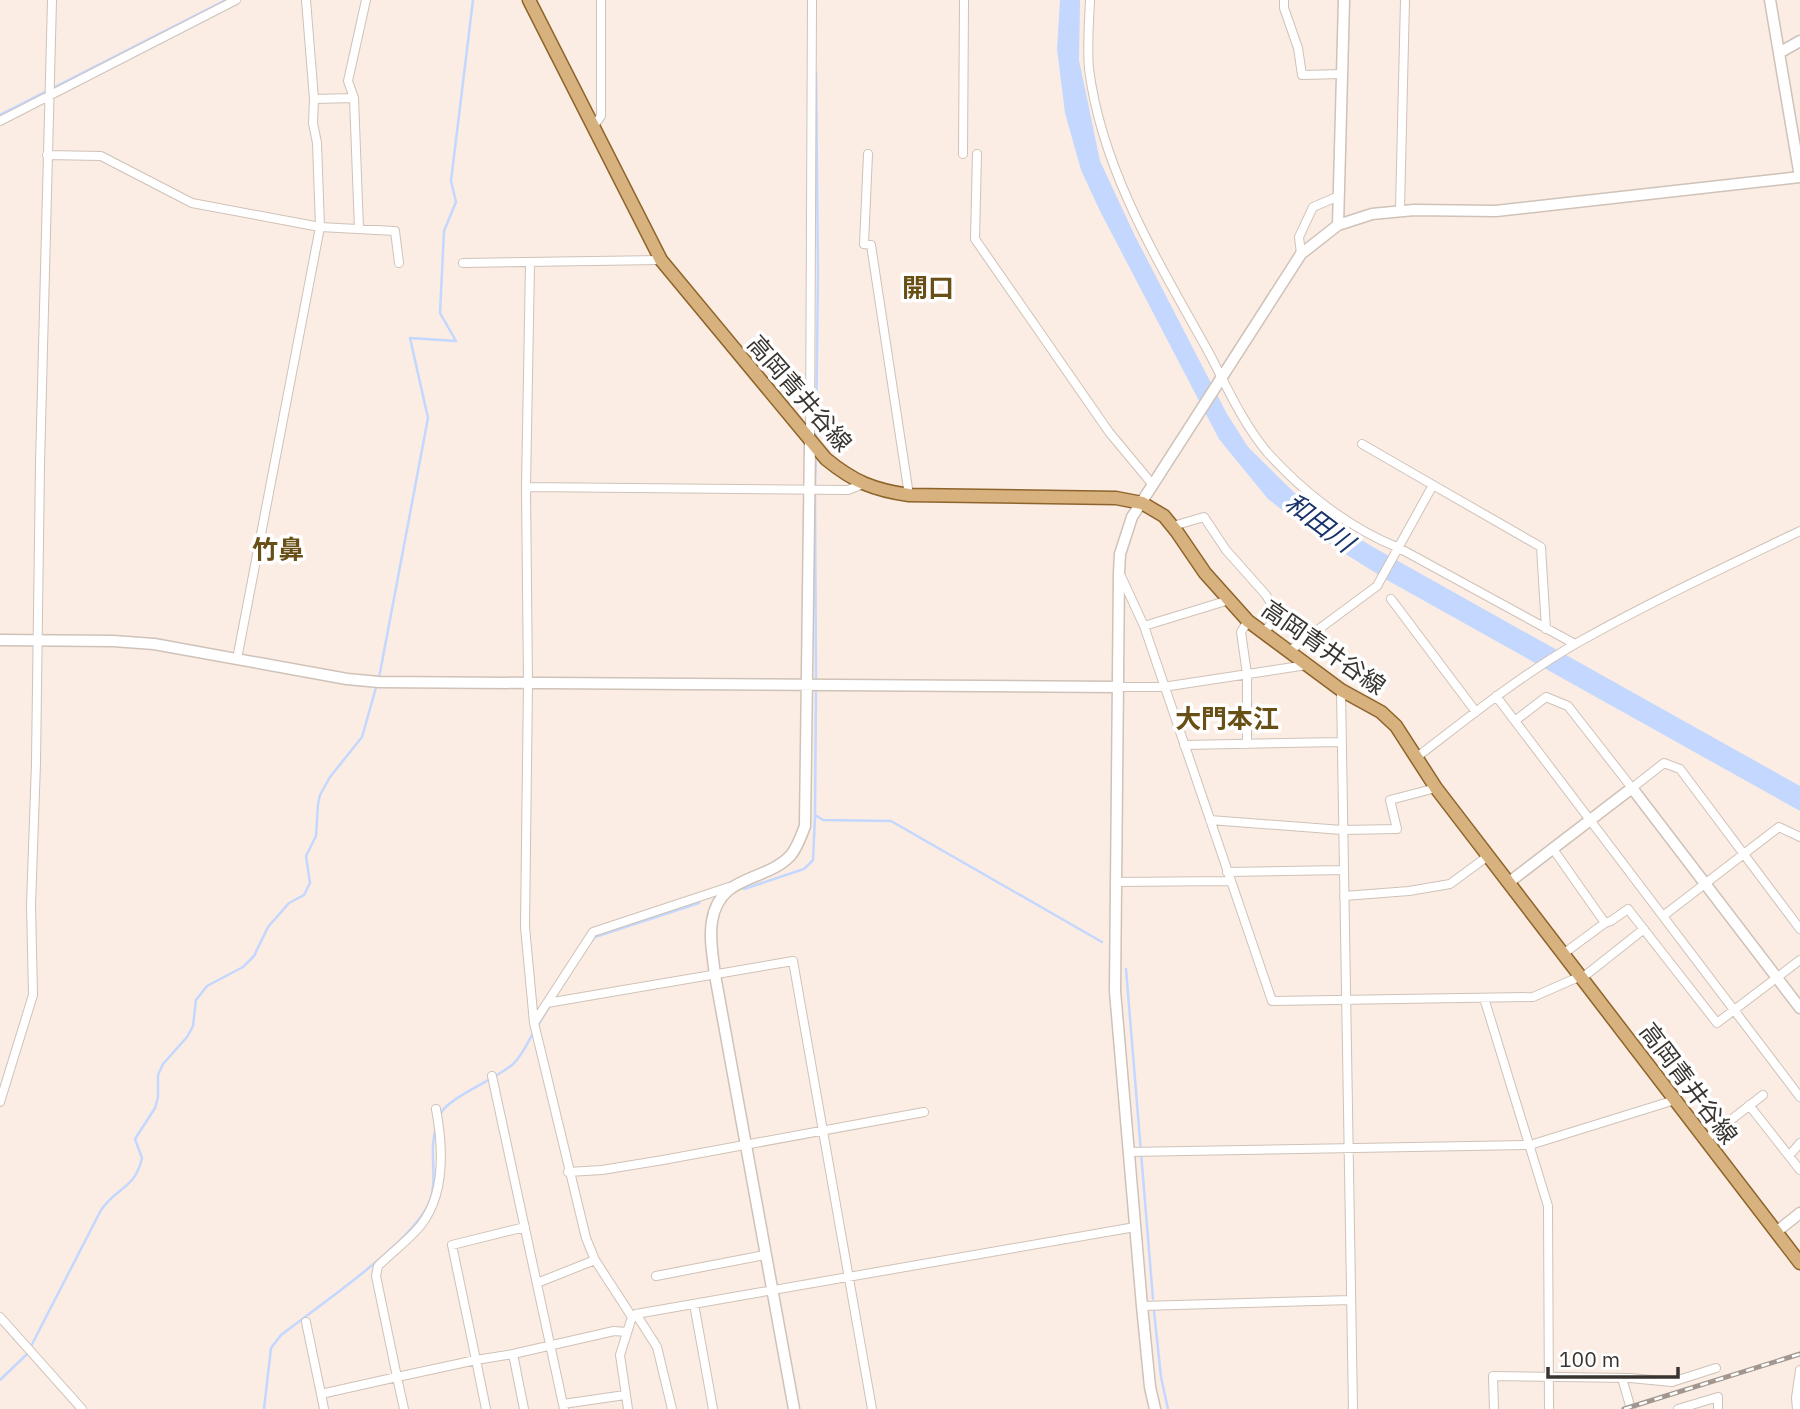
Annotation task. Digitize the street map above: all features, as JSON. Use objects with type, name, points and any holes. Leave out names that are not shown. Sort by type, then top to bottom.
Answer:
[{"type":"main road","name":"高岡青井谷線","points":[[529,0],[661,260],[826,459],[843,473],[883,491],[909,495],[1116,498],[1142,503],[1164,516],[1205,573],[1248,621],[1341,690],[1381,712],[1396,726],[1436,788],[1800,1263]]},
{"type":"street","points":[[0,1102],[33,995],[31,905],[52,0]]},
{"type":"street","points":[[0,121],[236,0]]},
{"type":"street","points":[[237,659],[320,227],[317,143],[313,122],[314,99],[306,0]]},
{"type":"street","points":[[359,229],[354,98],[348,81],[366,0]]},
{"type":"street","points":[[593,127],[601,116],[601,0]]},
{"type":"street","points":[[534,1023],[593,932],[731,887],[775,866],[790,856],[805,826],[812,0]]},
{"type":"street","points":[[963,154],[964,0]]},
{"type":"street","points":[[1090,0],[1089,67],[1108,151],[1154,251],[1252,431],[1267,451],[1315,498],[1348,522],[1575,644]]},
{"type":"street","points":[[1284,0],[1284,8],[1298,48],[1302,75],[1342,74]]},
{"type":"street","points":[[1338,225],[1344,0]]},
{"type":"street","points":[[1400,208],[1405,0]]},
{"type":"street","points":[[1155,1409],[1150,1387],[1142,1306],[1115,991],[1119,573],[1120,554],[1132,517],[1301,254],[1338,225],[1371,214],[1404,211],[1496,211],[1800,177],[1770,0]]},
{"type":"street","points":[[1780,52],[1800,41]]},
{"type":"street","points":[[314,99],[354,98]]},
{"type":"street","points":[[868,154],[864,244],[871,245],[909,495]]},
{"type":"street","points":[[976,154],[975,239],[1109,432],[1153,485]]},
{"type":"street","points":[[47,155],[102,156],[192,203],[320,227],[396,231],[399,263]]},
{"type":"street","points":[[1301,254],[1299,237],[1313,207],[1339,195]]},
{"type":"street","points":[[463,262],[661,260]]},
{"type":"street","points":[[530,263],[526,487],[528,683],[525,927],[534,1023],[586,1238],[595,1260],[657,1348],[672,1409]]},
{"type":"street","points":[[1362,444],[1541,547],[1546,629]]},
{"type":"street","points":[[526,487],[848,490],[863,484]]},
{"type":"street","points":[[1289,652],[1377,586],[1433,485]]},
{"type":"street","points":[[1172,526],[1203,517],[1226,551],[1266,595],[1279,617],[1263,632]]},
{"type":"street","points":[[1417,757],[1496,696],[1575,644],[1662,597],[1800,531]]},
{"type":"street","points":[[1119,573],[1143,626],[1272,1001],[1537,996],[1582,977],[1644,929]]},
{"type":"street","points":[[1391,599],[1476,712]]},
{"type":"street","points":[[1143,626],[1229,600]]},
{"type":"street","points":[[1247,744],[1247,674],[1241,632],[1248,621]]},
{"type":"street","points":[[0,640],[154,644],[347,679],[379,682],[1163,687],[1307,665]]},
{"type":"street","points":[[1341,690],[1353,1409]]},
{"type":"street","points":[[1496,696],[1800,1097]]},
{"type":"street","points":[[1516,720],[1546,697],[1567,706],[1800,1008]]},
{"type":"street","points":[[1184,745],[1341,742]]},
{"type":"street","points":[[1508,883],[1664,763],[1679,769],[1800,929]]},
{"type":"street","points":[[1210,820],[1342,830],[1397,829],[1390,800],[1436,788]]},
{"type":"street","points":[[1663,916],[1779,827],[1800,837]]},
{"type":"street","points":[[1553,849],[1605,923]]},
{"type":"street","points":[[1344,896],[1409,891],[1450,884],[1488,856]]},
{"type":"street","points":[[1115,882],[1343,870]]},
{"type":"street","points":[[731,887],[718,901],[712,919],[715,975],[794,1409]]},
{"type":"street","points":[[1563,954],[1628,909],[1717,1023],[1800,960]]},
{"type":"street","points":[[547,1003],[793,961],[872,1409]]},
{"type":"street","points":[[1484,998],[1548,1206],[1549,1409]]},
{"type":"street","points":[[492,1076],[563,1406],[625,1395]]},
{"type":"street","points":[[1706,1140],[1763,1095]]},
{"type":"street","points":[[1128,1152],[1530,1145],[1675,1100]]},
{"type":"street","points":[[1749,1105],[1800,1170]]},
{"type":"street","points":[[404,1409],[376,1276],[378,1266],[422,1224],[433,1204],[438,1190],[440,1156],[436,1109]]},
{"type":"street","points":[[568,1172],[602,1170],[925,1112]]},
{"type":"street","points":[[1789,1156],[1800,1143]]},
{"type":"street","points":[[1776,1232],[1800,1213]]},
{"type":"street","points":[[486,1409],[452,1245],[525,1227]]},
{"type":"street","points":[[634,1316],[1135,1227]]},
{"type":"street","points":[[656,1276],[765,1255]]},
{"type":"street","points":[[537,1283],[595,1260]]},
{"type":"street","points":[[1142,1306],[1351,1300]]},
{"type":"street","points":[[694,1304],[713,1409]]},
{"type":"street","points":[[628,1409],[620,1355],[634,1316]]},
{"type":"street","points":[[0,1317],[82,1409]]},
{"type":"street","points":[[306,1322],[324,1409]]},
{"type":"street","points":[[321,1394],[614,1331],[627,1332]]},
{"type":"street","points":[[513,1354],[524,1409]]},
{"type":"street","points":[[1494,1409],[1493,1376],[1622,1378],[1672,1382],[1716,1368]]},
{"type":"street","points":[[1797,1409],[1800,1370]]},
{"type":"street","points":[[1622,1378],[1631,1409]]},
{"type":"street","points":[[1678,1409],[1718,1397],[1718,1409]]},
{"type":"water","name":"和田川","points":[[1060,0],[1080,0],[1079,60],[1100,161],[1135,236],[1227,414],[1248,447],[1312,510],[1373,547],[1800,786],[1800,811],[1387,580],[1315,535],[1268,499],[1219,439],[1081,170],[1065,113],[1057,49]]},
{"type":"waterway","points":[[0,115],[226,0]]},
{"type":"waterway","points":[[456,341],[440,313],[444,231],[456,202],[451,181],[473,0]]},
{"type":"waterway","points":[[816,73],[816,438]]},
{"type":"waterway","points":[[379,678],[428,418],[410,338],[456,341]]},
{"type":"waterway","points":[[815,487],[816,455]]},
{"type":"waterway","points":[[815,493],[816,683]]},
{"type":"waterway","points":[[0,1380],[27,1354],[101,1210],[135,1176],[142,1158],[135,1139],[155,1108],[158,1075],[163,1064],[187,1037],[193,1026],[196,1000],[207,986],[243,967],[254,956],[268,927],[289,903],[304,895],[310,883],[306,856],[316,836],[320,795],[330,777],[362,737],[377,684]]},
{"type":"waterway","points":[[816,689],[815,815],[823,820],[891,821],[1102,942]]},
{"type":"waterway","points":[[744,889],[804,869],[813,860],[815,817]]},
{"type":"waterway","points":[[590,943],[595,937],[699,903]]},
{"type":"waterway","points":[[1126,969],[1153,1299]]},
{"type":"waterway","points":[[538,1025],[551,1004]]},
{"type":"waterway","points":[[440,1115],[462,1095],[513,1064],[534,1031]]},
{"type":"waterway","points":[[264,1409],[271,1348],[281,1335],[384,1255],[419,1219],[429,1203],[434,1175],[433,1146],[436,1128]]},
{"type":"waterway","points":[[1154,1311],[1161,1377],[1168,1409]]},
{"type":"railway","points":[[1624,1409],[1800,1354]]},
{"type":"district","name":"開口","points":[[928,287]]},
{"type":"district","name":"竹鼻","points":[[278,549]]},
{"type":"district","name":"大門本江","points":[[1227,718]]}]
